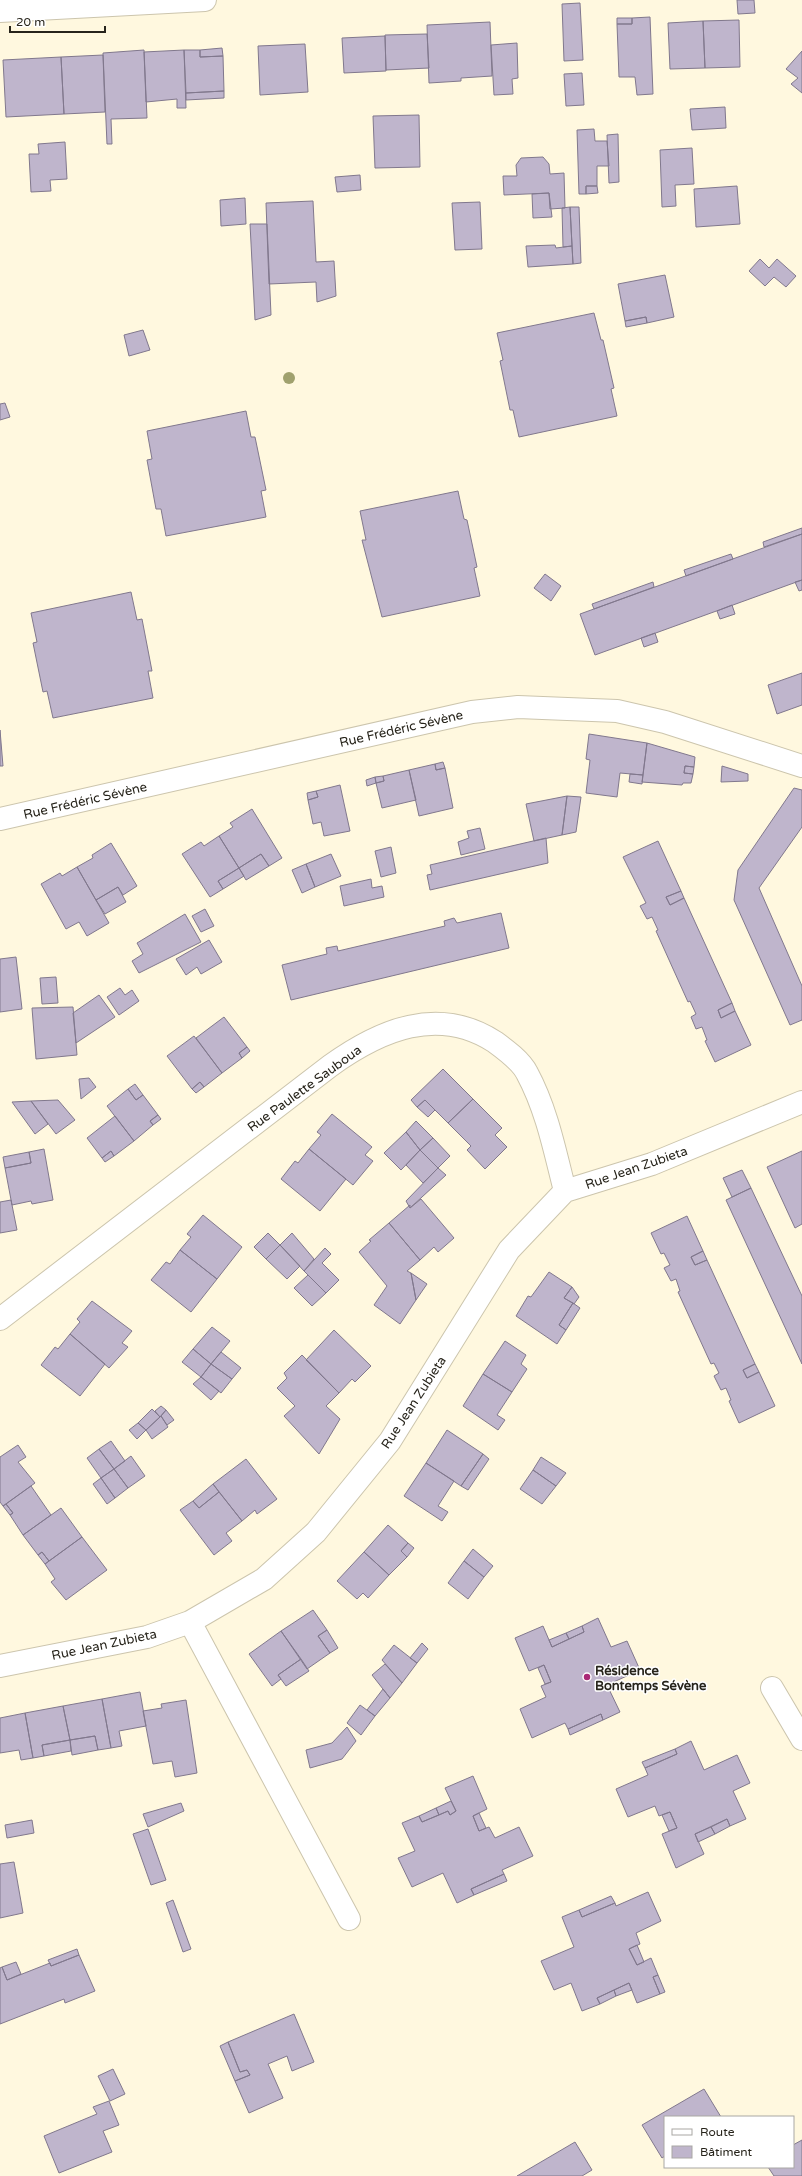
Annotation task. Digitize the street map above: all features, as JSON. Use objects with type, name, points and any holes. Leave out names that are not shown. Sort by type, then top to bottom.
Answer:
[{"type":"street","points":[[0,11],[206,0]]},
{"type":"street","name":"Rue Frédéric Sévène","points":[[0,819],[472,712],[518,707],[617,710],[665,722],[802,766]]},
{"type":"street","name":"Rue Paulette Sauboua","points":[[0,1319],[350,1051],[376,1037],[398,1028],[421,1024],[451,1026],[477,1032],[506,1049],[527,1072],[543,1110],[565,1191]]},
{"type":"street","name":"Rue Jean Zubieta","points":[[0,1666],[147,1637],[190,1622],[264,1579],[316,1532],[390,1441],[509,1250],[565,1191],[652,1164],[802,1102]]},
{"type":"street","points":[[190,1622],[349,1919]]},
{"type":"street","points":[[772,1688],[802,1738]]},
{"type":"building","points":[[737,0],[754,0],[755,13],[738,14]]},
{"type":"building","points":[[580,3],[583,60],[564,61],[562,4]]},
{"type":"building","points":[[650,17],[653,94],[637,95],[635,77],[619,77],[617,24],[632,24],[632,18]]},
{"type":"building","points":[[617,18],[632,18],[632,24],[617,24]]},
{"type":"building","points":[[739,20],[740,67],[705,68],[703,21]]},
{"type":"building","points":[[703,21],[705,68],[670,69],[668,23]]},
{"type":"building","points":[[490,22],[492,76],[461,78],[461,81],[429,83],[427,25]]},
{"type":"building","points":[[427,34],[429,68],[386,70],[385,35]]},
{"type":"building","points":[[385,36],[386,71],[344,73],[342,38]]},
{"type":"building","points":[[517,43],[518,78],[512,79],[513,94],[494,95],[491,45]]},
{"type":"building","points":[[305,44],[308,92],[260,95],[258,46]]},
{"type":"building","points":[[222,48],[223,56],[200,57],[200,50]]},
{"type":"building","points":[[144,50],[147,118],[111,119],[112,144],[107,144],[103,53]]},
{"type":"building","points":[[184,50],[200,50],[200,57],[223,56],[224,91],[186,93]]},
{"type":"building","points":[[184,50],[186,108],[177,108],[177,99],[146,102],[144,52]]},
{"type":"building","points":[[802,51],[802,93],[791,84],[798,78],[786,69]]},
{"type":"building","points":[[103,55],[105,112],[64,114],[61,57]]},
{"type":"building","points":[[61,57],[64,114],[6,117],[3,60]]},
{"type":"building","points":[[582,73],[584,105],[566,106],[564,74]]},
{"type":"building","points":[[224,91],[224,98],[186,100],[186,93]]},
{"type":"building","points":[[725,107],[726,128],[692,130],[690,109]]},
{"type":"building","points":[[419,115],[420,167],[375,168],[373,116]]},
{"type":"building","points":[[594,129],[595,141],[607,141],[609,166],[597,166],[597,186],[586,186],[586,194],[579,194],[577,130]]},
{"type":"building","points":[[618,134],[619,182],[609,183],[607,135]]},
{"type":"building","points":[[65,142],[67,179],[50,180],[51,191],[31,192],[29,154],[39,154],[38,144]]},
{"type":"building","points":[[692,148],[694,184],[675,185],[676,206],[662,207],[660,150]]},
{"type":"building","points":[[543,157],[549,164],[550,174],[564,173],[565,208],[550,209],[549,193],[504,195],[503,176],[517,176],[516,165],[521,158]]},
{"type":"building","points":[[360,175],[361,190],[337,192],[335,177]]},
{"type":"building","points":[[586,186],[597,186],[598,193],[586,194]]},
{"type":"building","points":[[737,186],[740,224],[696,227],[694,189]]},
{"type":"building","points":[[549,193],[552,217],[533,218],[532,194]]},
{"type":"building","points":[[245,198],[246,224],[221,226],[220,200]]},
{"type":"building","points":[[313,201],[316,262],[334,261],[336,296],[317,302],[316,282],[269,284],[266,203]]},
{"type":"building","points":[[480,202],[482,249],[455,250],[452,203]]},
{"type":"building","points":[[570,207],[572,246],[563,247],[562,208]]},
{"type":"building","points":[[570,207],[579,207],[581,263],[573,264]]},
{"type":"building","points":[[250,224],[267,224],[271,315],[255,320]]},
{"type":"building","points":[[555,245],[556,248],[572,246],[573,264],[528,267],[526,246]]},
{"type":"building","points":[[760,259],[769,268],[777,259],[796,276],[786,287],[774,277],[765,286],[749,271]]},
{"type":"building","points":[[665,275],[674,317],[647,323],[646,317],[625,321],[618,284]]},
{"type":"building","points":[[594,313],[601,340],[603,340],[614,388],[611,389],[617,416],[519,437],[513,410],[510,410],[500,361],[503,360],[497,333]]},
{"type":"building","points":[[646,317],[647,323],[626,327],[625,321]]},
{"type":"building","points":[[143,330],[150,350],[129,356],[124,335]]},
{"type":"building","points":[[5,403],[10,417],[0,420],[0,404]]},
{"type":"building","points":[[246,411],[251,437],[255,437],[266,490],[261,491],[266,517],[166,536],[161,509],[156,509],[147,460],[152,459],[147,431]]},
{"type":"building","points":[[458,491],[464,519],[467,520],[477,567],[474,568],[480,596],[382,617],[362,540],[366,540],[360,511]]},
{"type":"building","points":[[802,528],[802,534],[764,547],[763,542]]},
{"type":"building","points":[[802,534],[802,580],[595,655],[580,614]]},
{"type":"building","points":[[731,554],[733,559],[686,576],[684,570]]},
{"type":"building","points":[[545,574],[561,586],[551,601],[534,588]]},
{"type":"building","points":[[802,580],[802,590],[799,591],[795,582]]},
{"type":"building","points":[[653,582],[654,587],[594,609],[592,604]]},
{"type":"building","points":[[131,592],[137,620],[142,619],[152,671],[148,671],[153,698],[53,718],[47,691],[43,692],[33,643],[37,642],[31,613]]},
{"type":"building","points":[[732,605],[735,614],[720,619],[717,611]]},
{"type":"building","points":[[655,633],[658,642],[644,647],[641,638]]},
{"type":"building","points":[[802,673],[802,705],[777,714],[768,685]]},
{"type":"building","points":[[0,730],[3,766],[0,766]]},
{"type":"building","points":[[589,734],[647,743],[643,775],[620,773],[617,797],[586,793],[590,760],[586,759]]},
{"type":"building","points":[[647,743],[695,757],[694,767],[685,766],[684,773],[693,774],[691,783],[683,783],[682,785],[642,782]]},
{"type":"building","points":[[443,762],[445,768],[436,770],[435,764]]},
{"type":"building","points":[[435,764],[436,770],[445,768],[453,808],[419,816],[409,770]]},
{"type":"building","points":[[685,766],[694,767],[693,774],[684,773]]},
{"type":"building","points":[[722,766],[748,774],[748,781],[721,782]]},
{"type":"building","points":[[409,770],[416,800],[382,808],[376,783],[384,781],[383,776]]},
{"type":"building","points":[[630,774],[643,775],[642,784],[629,782]]},
{"type":"building","points":[[383,776],[384,781],[376,783],[375,777]]},
{"type":"building","points":[[375,777],[376,783],[367,786],[366,780]]},
{"type":"building","points":[[340,785],[350,831],[324,836],[321,822],[313,824],[308,800],[318,797],[316,791]]},
{"type":"building","points":[[794,788],[802,790],[802,827],[759,888],[802,986],[802,1020],[790,1025],[734,900],[738,870]]},
{"type":"building","points":[[316,791],[318,797],[308,800],[307,793]]},
{"type":"building","points":[[567,796],[581,797],[576,832],[562,835]]},
{"type":"building","points":[[567,796],[562,835],[534,841],[526,804]]},
{"type":"building","points":[[252,809],[282,858],[269,866],[261,854],[239,868],[219,836],[233,827],[230,823]]},
{"type":"building","points":[[480,828],[485,849],[461,855],[458,842],[469,838],[467,831]]},
{"type":"building","points":[[219,836],[239,868],[218,881],[223,889],[210,897],[182,854],[201,842],[204,846]]},
{"type":"building","points":[[546,838],[548,863],[430,890],[427,875],[432,874],[430,865]]},
{"type":"building","points":[[658,841],[681,891],[666,897],[670,905],[684,898],[732,1003],[718,1010],[721,1018],[735,1011],[751,1045],[715,1062],[705,1041],[707,1040],[702,1027],[696,1029],[691,1017],[696,1014],[690,1001],[688,1002],[656,931],[658,930],[652,917],[647,919],[640,906],[646,903],[623,857]]},
{"type":"building","points":[[111,843],[137,886],[123,895],[118,887],[96,900],[77,867],[93,858],[92,855]]},
{"type":"building","points":[[391,847],[396,873],[381,877],[375,851]]},
{"type":"building","points":[[261,854],[269,866],[246,880],[239,868]]},
{"type":"building","points":[[331,854],[341,876],[315,887],[306,864]]},
{"type":"building","points":[[306,864],[315,887],[302,893],[292,870]]},
{"type":"building","points":[[77,867],[109,923],[87,936],[79,922],[66,929],[41,884],[60,873],[62,876]]},
{"type":"building","points":[[239,868],[244,876],[223,889],[218,881]]},
{"type":"building","points":[[371,879],[372,888],[382,886],[384,897],[344,906],[340,886]]},
{"type":"building","points":[[118,887],[126,902],[105,914],[96,900]]},
{"type":"building","points":[[681,891],[684,898],[670,905],[666,897]]},
{"type":"building","points":[[205,909],[214,926],[201,932],[192,916]]},
{"type":"building","points":[[501,913],[509,948],[291,1000],[282,965],[327,954],[326,948],[337,946],[338,951],[445,926],[444,921],[454,918],[457,923]]},
{"type":"building","points":[[185,914],[201,942],[139,973],[132,961],[143,954],[137,943]]},
{"type":"building","points":[[209,940],[222,962],[201,974],[197,967],[186,975],[176,959]]},
{"type":"building","points":[[16,957],[22,1009],[0,1012],[0,959]]},
{"type":"building","points":[[56,977],[58,1003],[42,1004],[40,978]]},
{"type":"building","points":[[120,988],[125,995],[132,990],[139,1001],[119,1015],[107,997]]},
{"type":"building","points":[[99,995],[115,1017],[76,1043],[73,1013]]},
{"type":"building","points":[[732,1003],[735,1011],[721,1018],[718,1010]]},
{"type":"building","points":[[73,1007],[77,1055],[36,1059],[32,1008]]},
{"type":"building","points":[[224,1017],[247,1047],[239,1053],[242,1058],[222,1073],[196,1038]]},
{"type":"building","points":[[194,1036],[222,1073],[204,1087],[200,1082],[192,1089],[167,1056]]},
{"type":"building","points":[[247,1047],[250,1051],[242,1058],[239,1053]]},
{"type":"building","points":[[443,1069],[473,1099],[448,1123],[425,1100],[417,1107],[411,1100]]},
{"type":"building","points":[[89,1078],[96,1087],[81,1099],[79,1079]]},
{"type":"building","points":[[200,1082],[204,1087],[196,1093],[192,1089]]},
{"type":"building","points":[[135,1084],[143,1095],[136,1100],[128,1089]]},
{"type":"building","points":[[128,1089],[136,1100],[143,1095],[158,1115],[150,1121],[153,1125],[134,1141],[107,1106]]},
{"type":"building","points":[[473,1099],[502,1128],[495,1135],[507,1147],[485,1169],[467,1150],[471,1146],[448,1123]]},
{"type":"building","points":[[58,1100],[75,1120],[56,1134],[31,1101]]},
{"type":"building","points":[[425,1100],[435,1110],[428,1117],[417,1107]]},
{"type":"building","points":[[31,1101],[48,1124],[35,1134],[12,1102]]},
{"type":"building","points":[[332,1114],[372,1147],[365,1155],[373,1161],[353,1185],[309,1149],[321,1135],[317,1132]]},
{"type":"building","points":[[158,1115],[161,1119],[153,1125],[150,1121]]},
{"type":"building","points":[[115,1116],[134,1141],[114,1156],[111,1151],[102,1158],[87,1138]]},
{"type":"building","points":[[416,1121],[433,1138],[420,1150],[406,1132]]},
{"type":"building","points":[[406,1132],[420,1150],[401,1170],[384,1153]]},
{"type":"building","points":[[433,1138],[450,1156],[438,1168],[420,1150]]},
{"type":"building","points":[[44,1149],[53,1200],[32,1204],[31,1201],[12,1205],[5,1168],[31,1163],[29,1152]]},
{"type":"building","points":[[309,1149],[346,1179],[320,1211],[281,1179],[295,1161],[298,1163]]},
{"type":"building","points":[[420,1150],[438,1168],[423,1183],[406,1165]]},
{"type":"building","points":[[111,1151],[114,1156],[105,1162],[102,1158]]},
{"type":"building","points":[[802,1151],[802,1224],[795,1228],[767,1167]]},
{"type":"building","points":[[29,1152],[31,1163],[5,1168],[3,1157]]},
{"type":"building","points":[[438,1168],[446,1175],[410,1208],[406,1201]]},
{"type":"building","points":[[742,1170],[751,1188],[732,1197],[723,1178]]},
{"type":"building","points":[[751,1188],[802,1296],[802,1364],[726,1200]]},
{"type":"building","points":[[421,1199],[454,1238],[438,1252],[434,1247],[420,1260],[389,1223],[410,1205],[410,1208]]},
{"type":"building","points":[[11,1200],[17,1230],[0,1233],[0,1202]]},
{"type":"building","points":[[203,1215],[242,1247],[217,1279],[180,1250],[191,1237],[187,1234]]},
{"type":"building","points":[[687,1216],[703,1251],[691,1257],[695,1265],[707,1260],[755,1364],[743,1370],[747,1378],[759,1372],[775,1406],[739,1423],[729,1401],[731,1400],[726,1388],[721,1390],[714,1376],[719,1373],[714,1363],[711,1364],[678,1292],[680,1291],[676,1279],[671,1281],[664,1268],[670,1265],[664,1253],[661,1254],[651,1233]]},
{"type":"building","points":[[389,1223],[420,1260],[407,1271],[411,1273],[416,1300],[400,1324],[374,1305],[387,1286],[359,1252],[371,1241],[369,1240]]},
{"type":"building","points":[[268,1233],[280,1245],[266,1259],[254,1247]]},
{"type":"building","points":[[292,1233],[314,1259],[304,1271],[280,1245]]},
{"type":"building","points":[[280,1245],[300,1266],[287,1279],[266,1259]]},
{"type":"building","points":[[325,1248],[331,1254],[322,1263],[339,1280],[326,1293],[304,1271]]},
{"type":"building","points":[[180,1250],[217,1279],[191,1312],[151,1280],[166,1262],[170,1264]]},
{"type":"building","points":[[703,1251],[707,1260],[695,1265],[691,1257]]},
{"type":"building","points":[[549,1272],[572,1287],[564,1298],[573,1303],[559,1325],[566,1330],[557,1344],[516,1316],[528,1296],[531,1297]]},
{"type":"building","points":[[411,1273],[427,1284],[416,1300]]},
{"type":"building","points":[[308,1275],[326,1293],[312,1306],[294,1288]]},
{"type":"building","points":[[572,1287],[579,1297],[574,1304],[564,1298]]},
{"type":"building","points":[[92,1301],[132,1331],[122,1343],[128,1347],[109,1368],[70,1334],[80,1322],[77,1319]]},
{"type":"building","points":[[573,1303],[580,1308],[566,1330],[559,1325]]},
{"type":"building","points":[[212,1327],[230,1341],[211,1364],[193,1349]]},
{"type":"building","points":[[334,1330],[371,1366],[355,1382],[352,1379],[339,1393],[306,1360]]},
{"type":"building","points":[[70,1334],[105,1364],[80,1396],[41,1365],[55,1347],[58,1349]]},
{"type":"building","points":[[505,1341],[526,1355],[521,1364],[527,1369],[512,1392],[483,1374]]},
{"type":"building","points":[[193,1349],[211,1364],[201,1377],[182,1362]]},
{"type":"building","points":[[221,1352],[241,1368],[232,1379],[211,1364]]},
{"type":"building","points":[[302,1355],[339,1393],[326,1406],[340,1419],[319,1454],[284,1416],[295,1406],[277,1388],[287,1378],[284,1373]]},
{"type":"building","points":[[211,1364],[232,1379],[221,1393],[201,1377]]},
{"type":"building","points":[[755,1364],[759,1372],[747,1378],[743,1370]]},
{"type":"building","points":[[483,1374],[512,1392],[497,1415],[505,1420],[498,1430],[463,1406]]},
{"type":"building","points":[[201,1377],[219,1391],[211,1400],[193,1384]]},
{"type":"building","points":[[161,1406],[166,1410],[160,1417],[155,1411]]},
{"type":"building","points":[[152,1409],[160,1417],[146,1430],[138,1423]]},
{"type":"building","points":[[166,1410],[174,1420],[167,1425],[161,1416]]},
{"type":"building","points":[[161,1416],[168,1427],[152,1439],[146,1430]]},
{"type":"building","points":[[138,1423],[146,1430],[137,1439],[129,1430]]},
{"type":"building","points":[[447,1430],[483,1454],[461,1486],[426,1463]]},
{"type":"building","points":[[111,1441],[125,1461],[114,1469],[99,1449]]},
{"type":"building","points":[[18,1445],[26,1457],[18,1462],[35,1483],[3,1506],[0,1502],[0,1457]]},
{"type":"building","points":[[99,1449],[114,1469],[101,1478],[87,1458]]},
{"type":"building","points":[[483,1454],[489,1459],[468,1490],[461,1486]]},
{"type":"building","points":[[131,1456],[145,1476],[128,1488],[114,1469]]},
{"type":"building","points":[[541,1457],[566,1473],[556,1486],[533,1470]]},
{"type":"building","points":[[246,1459],[277,1499],[257,1514],[255,1510],[242,1521],[213,1484]]},
{"type":"building","points":[[426,1463],[454,1481],[438,1506],[448,1512],[442,1521],[404,1496]]},
{"type":"building","points":[[114,1469],[128,1488],[115,1498],[101,1478]]},
{"type":"building","points":[[533,1470],[556,1486],[542,1504],[520,1489]]},
{"type":"building","points":[[101,1478],[115,1498],[107,1504],[93,1484]]},
{"type":"building","points":[[213,1484],[219,1492],[199,1508],[193,1501]]},
{"type":"building","points":[[31,1486],[51,1515],[23,1535],[10,1515],[13,1513],[6,1504]]},
{"type":"building","points":[[219,1492],[242,1521],[226,1533],[232,1541],[214,1555],[180,1510],[193,1501],[199,1508]]},
{"type":"building","points":[[6,1504],[13,1513],[10,1515],[3,1506]]},
{"type":"building","points":[[61,1508],[82,1537],[49,1561],[42,1552],[38,1555],[23,1535]]},
{"type":"building","points":[[388,1525],[408,1543],[401,1551],[407,1557],[389,1575],[364,1552]]},
{"type":"building","points":[[82,1537],[107,1570],[66,1600],[51,1582],[55,1579],[45,1564]]},
{"type":"building","points":[[408,1543],[414,1548],[407,1557],[401,1551]]},
{"type":"building","points":[[473,1549],[493,1566],[484,1577],[464,1561]]},
{"type":"building","points":[[42,1552],[49,1561],[45,1564],[38,1555]]},
{"type":"building","points":[[364,1552],[389,1575],[368,1598],[363,1593],[357,1599],[337,1581]]},
{"type":"building","points":[[464,1561],[484,1577],[468,1599],[448,1583]]},
{"type":"building","points":[[313,1610],[327,1630],[318,1636],[330,1653],[307,1669],[281,1631]]},
{"type":"building","name":"Résidence Bontemps Sévène","points":[[598,1618],[611,1647],[627,1641],[640,1670],[607,1685],[620,1712],[603,1720],[601,1714],[568,1729],[565,1723],[532,1738],[520,1709],[546,1697],[541,1686],[551,1682],[544,1665],[529,1671],[515,1638],[543,1626],[552,1647],[584,1632],[582,1626]]},
{"type":"building","points":[[582,1626],[584,1632],[569,1639],[566,1633]]},
{"type":"building","points":[[327,1630],[338,1648],[330,1653],[318,1636]]},
{"type":"building","points":[[281,1631],[301,1659],[278,1675],[281,1679],[272,1686],[249,1654]]},
{"type":"building","points":[[566,1633],[569,1639],[552,1647],[549,1640]]},
{"type":"building","points":[[422,1643],[428,1649],[417,1663],[410,1658]]},
{"type":"building","points":[[394,1645],[417,1663],[402,1683],[382,1660]]},
{"type":"building","points":[[301,1659],[309,1671],[286,1686],[278,1675]]},
{"type":"building","points":[[385,1664],[402,1683],[390,1698],[372,1675]]},
{"type":"building","points":[[544,1665],[551,1682],[545,1684],[538,1668]]},
{"type":"building","points":[[383,1689],[390,1698],[375,1716],[367,1710]]},
{"type":"building","points":[[140,1692],[146,1726],[119,1731],[122,1746],[111,1748],[102,1699]]},
{"type":"building","points":[[102,1699],[111,1748],[98,1750],[95,1736],[70,1740],[63,1706]]},
{"type":"building","points":[[186,1700],[197,1773],[175,1777],[172,1761],[153,1764],[143,1711],[162,1708],[161,1704]]},
{"type":"building","points":[[360,1705],[375,1716],[361,1735],[347,1723]]},
{"type":"building","points":[[63,1706],[70,1740],[42,1745],[44,1756],[33,1758],[25,1713]]},
{"type":"building","points":[[25,1713],[33,1758],[21,1760],[19,1750],[0,1753],[0,1718]]},
{"type":"building","points":[[601,1714],[603,1720],[570,1735],[568,1729]]},
{"type":"building","points":[[347,1727],[356,1741],[342,1759],[310,1768],[306,1750],[332,1743]]},
{"type":"building","points":[[95,1736],[98,1750],[72,1755],[70,1740]]},
{"type":"building","points":[[70,1740],[71,1751],[44,1756],[42,1745]]},
{"type":"building","points":[[691,1741],[704,1770],[737,1755],[750,1783],[733,1791],[746,1819],[730,1826],[727,1819],[695,1834],[704,1854],[676,1868],[662,1834],[677,1828],[670,1812],[659,1816],[655,1806],[628,1817],[616,1789],[648,1775],[645,1768],[677,1754],[675,1749]]},
{"type":"building","points":[[675,1749],[677,1754],[645,1768],[642,1762]]},
{"type":"building","points":[[473,1776],[487,1809],[473,1816],[479,1831],[489,1827],[495,1838],[519,1827],[533,1856],[502,1870],[504,1874],[471,1889],[474,1895],[457,1903],[443,1873],[412,1887],[398,1858],[415,1851],[402,1823],[419,1816],[422,1822],[448,1811],[450,1815],[456,1811],[445,1788]]},
{"type":"building","points":[[451,1801],[456,1811],[450,1815],[448,1811],[439,1815],[436,1808]]},
{"type":"building","points":[[181,1803],[184,1811],[148,1827],[143,1814]]},
{"type":"building","points":[[436,1808],[439,1815],[422,1822],[419,1816]]},
{"type":"building","points":[[670,1812],[677,1828],[669,1831],[662,1815]]},
{"type":"building","points":[[479,1813],[486,1828],[479,1831],[473,1816]]},
{"type":"building","points":[[727,1819],[730,1826],[715,1834],[711,1827]]},
{"type":"building","points":[[32,1820],[34,1833],[7,1838],[5,1825]]},
{"type":"building","points":[[711,1827],[715,1834],[698,1842],[695,1834]]},
{"type":"building","points":[[148,1829],[166,1880],[151,1885],[133,1834]]},
{"type":"building","points":[[14,1862],[23,1913],[0,1918],[0,1864]]},
{"type":"building","points":[[504,1874],[507,1881],[474,1895],[471,1889]]},
{"type":"building","points":[[648,1892],[661,1921],[636,1933],[640,1944],[629,1949],[637,1965],[651,1958],[658,1975],[653,1977],[660,1994],[637,2003],[629,1983],[597,1998],[600,2004],[582,2011],[571,1983],[554,1990],[541,1961],[574,1947],[562,1917],[579,1910],[582,1917],[615,1903],[616,1906]]},
{"type":"building","points":[[611,1896],[615,1903],[582,1917],[579,1910]]},
{"type":"building","points":[[173,1900],[191,1949],[183,1952],[166,1903]]},
{"type":"building","points":[[637,1945],[644,1962],[637,1965],[629,1949]]},
{"type":"building","points":[[77,1949],[79,1955],[51,1966],[48,1960]]},
{"type":"building","points":[[79,1955],[95,1991],[65,2003],[64,1999],[0,2024],[0,1968],[2,1967],[7,1980],[50,1963],[51,1966]]},
{"type":"building","points":[[16,1962],[21,1974],[7,1980],[2,1967]]},
{"type":"building","points":[[658,1975],[665,1992],[660,1994],[653,1977]]},
{"type":"building","points":[[629,1983],[632,1990],[616,1996],[614,1990]]},
{"type":"building","points":[[614,1990],[616,1996],[600,2004],[597,1998]]},
{"type":"building","points":[[294,2014],[314,2062],[292,2071],[287,2056],[268,2064],[283,2098],[249,2113],[235,2081],[250,2075],[247,2070],[240,2072],[228,2042]]},
{"type":"building","points":[[228,2042],[240,2072],[247,2070],[250,2075],[235,2081],[220,2046]]},
{"type":"building","points":[[113,2069],[125,2094],[110,2101],[98,2076]]},
{"type":"building","points":[[704,2089],[720,2116],[664,2116],[664,2157],[662,2158],[642,2125]]},
{"type":"building","points":[[109,2101],[119,2125],[103,2131],[112,2152],[59,2173],[44,2136],[97,2114],[93,2107]]},
{"type":"building","points":[[802,2140],[802,2176],[774,2176],[769,2168],[794,2168],[794,2144]]},
{"type":"building","points":[[575,2142],[592,2170],[582,2176],[517,2176]]},
{"type":"place","name":"Résidence Bontemps Sévène","points":[[587,1677]]}]
